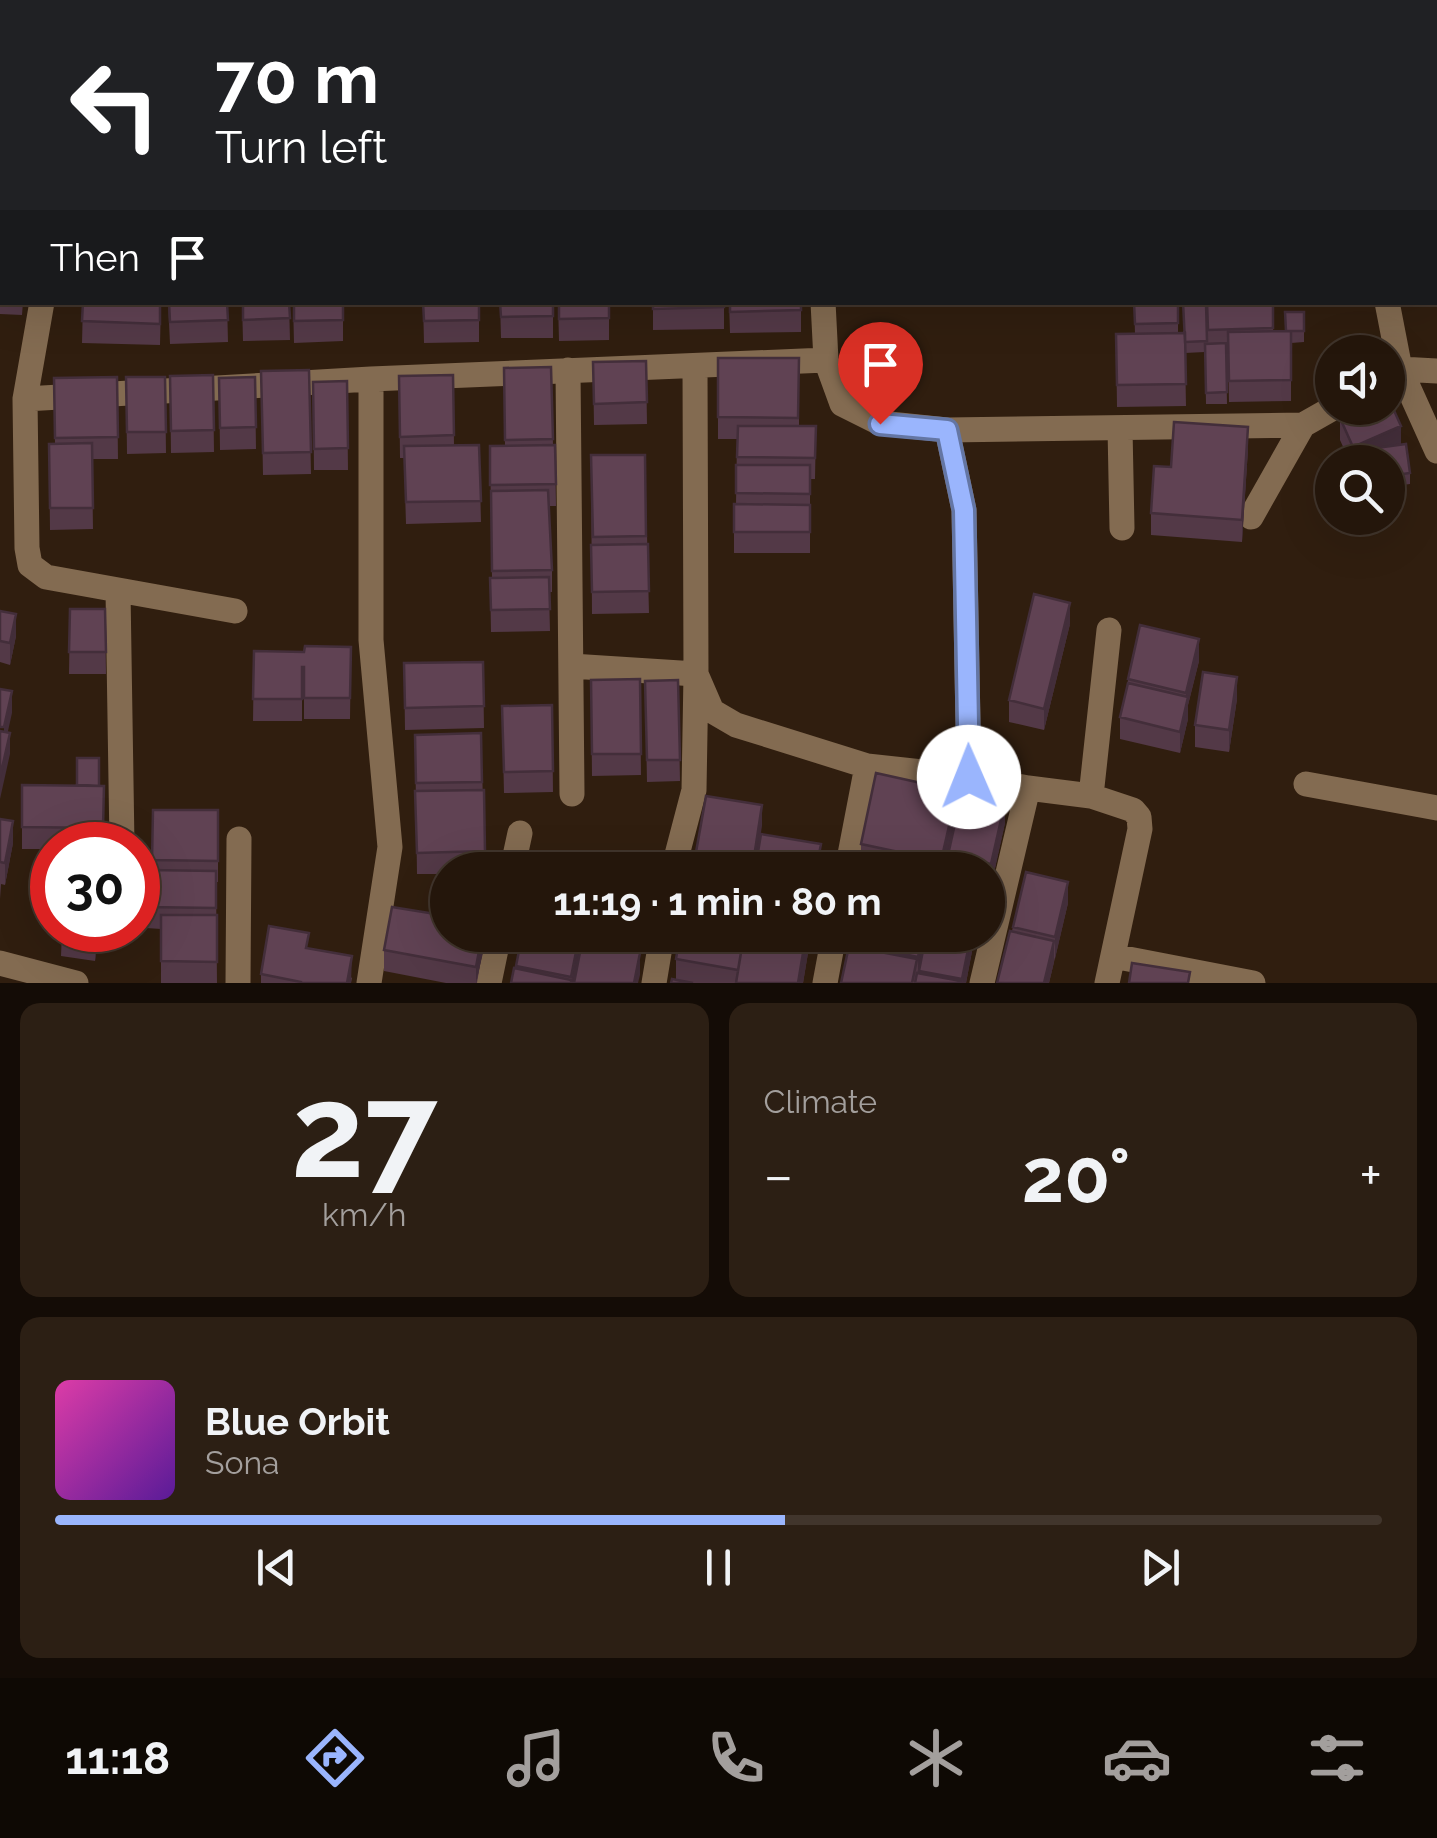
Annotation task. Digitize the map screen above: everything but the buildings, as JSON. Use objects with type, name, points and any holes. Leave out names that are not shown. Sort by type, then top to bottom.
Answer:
[{"type":"street","points":[[41,305],[25,399],[30,565],[46,577],[236,612]]},
{"type":"street","points":[[822,305],[826,360],[842,404],[880,424],[947,430],[1120,428],[1302,425],[1315,418]]},
{"type":"street","points":[[1387,305],[1390,335]]},
{"type":"street","points":[[25,399],[826,360]]},
{"type":"street","points":[[678,852],[694,790],[695,366]]},
{"type":"street","points":[[568,370],[572,794]]},
{"type":"street","points":[[1405,372],[1437,370]]},
{"type":"street","points":[[369,983],[390,846],[371,640],[371,380]]},
{"type":"street","points":[[1405,393],[1437,452]]},
{"type":"street","points":[[1250,517],[1302,425]]},
{"type":"street","points":[[1120,428],[1122,528]]},
{"type":"street","points":[[947,430],[964,510],[969,777]]},
{"type":"street","points":[[118,591],[122,822]]},
{"type":"street","points":[[1091,796],[1108,630]]},
{"type":"street","points":[[570,666],[696,674]]},
{"type":"street","points":[[696,674],[712,710],[736,725],[867,766],[1091,796],[1132,810],[1139,817],[1140,828],[1107,983]]},
{"type":"street","points":[[850,852],[867,766]]},
{"type":"street","points":[[1306,784],[1437,808]]},
{"type":"street","points":[[982,983],[1028,788]]},
{"type":"street","points":[[516,852],[520,832]]},
{"type":"street","points":[[238,983],[239,839]]},
{"type":"street","points":[[489,983],[495,952]]},
{"type":"street","points":[[654,983],[659,952]]},
{"type":"street","points":[[825,983],[831,952]]},
{"type":"street","points":[[1113,956],[1253,983]]},
{"type":"street","points":[[0,962],[76,983]]},
{"type":"route","points":[[880,424],[947,430],[964,510],[969,777]]}]
